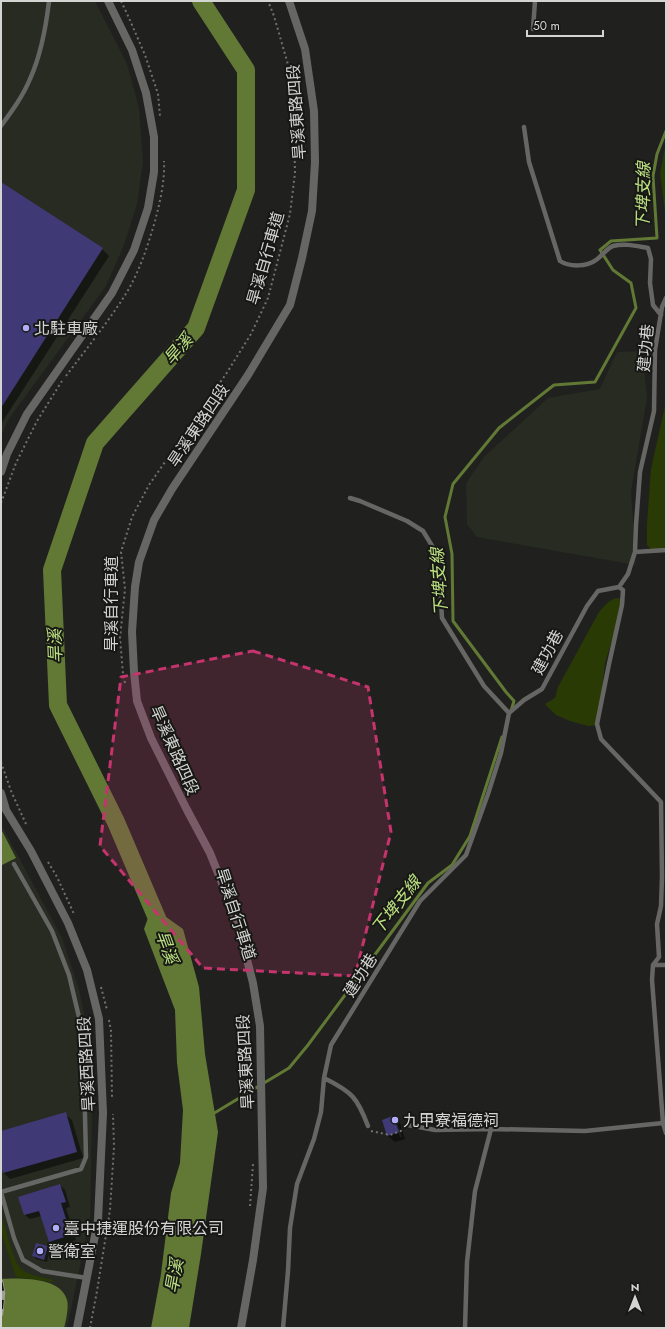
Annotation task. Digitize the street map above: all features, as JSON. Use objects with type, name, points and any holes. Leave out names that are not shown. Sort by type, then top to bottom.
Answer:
[{"type":"street","points":[[1,472],[27,414],[112,293],[134,250],[148,208],[154,172],[154,137],[146,94],[132,50],[108,1]]},
{"type":"street","name":"旱溪東路四段","points":[[241,1328],[253,1260],[263,1188],[260,1026],[253,983],[237,921],[210,853],[151,738],[137,701],[132,632],[135,587],[139,562],[154,520],[172,489],[248,376],[290,305],[302,258],[312,211],[315,162],[314,111],[305,49],[289,1]]},
{"type":"street","name":"旱溪西路四段","points":[[1,793],[6,810],[31,851],[68,923],[87,970],[99,1019],[103,1113],[99,1212],[77,1328]]},
{"type":"lane","points":[[1,126],[17,104],[31,78],[40,51],[49,1]]},
{"type":"lane","points":[[533,29],[535,1]]},
{"type":"lane","points":[[524,127],[529,162],[560,261],[567,265],[580,265],[595,261],[612,246],[629,244],[648,248],[651,259],[650,283],[653,305],[660,315]]},
{"type":"lane","name":"建功巷","points":[[283,1328],[290,1228],[294,1199],[297,1184],[314,1139],[321,1112],[324,1078],[331,1045],[420,901],[466,855],[488,794],[500,753],[509,713],[524,700],[542,689],[587,606],[598,591],[619,587],[628,574],[635,552],[640,472],[654,411],[655,350],[660,315],[666,298]]},
{"type":"lane","points":[[350,498],[407,520],[423,531],[434,549],[440,584],[442,618],[484,686],[509,713]]},
{"type":"lane","points":[[635,552],[666,550]]},
{"type":"lane","points":[[619,587],[623,590],[622,605],[597,724],[602,739],[662,802],[662,906],[658,924],[659,958],[652,965],[652,980],[663,1123],[666,1134]]},
{"type":"lane","points":[[14,864],[52,931],[68,975],[83,1034],[86,1157],[81,1169],[1,1192],[14,1238],[23,1260],[42,1271],[87,1278]]},
{"type":"lane","points":[[652,965],[666,965]]},
{"type":"lane","points":[[324,1078],[339,1085],[354,1096],[359,1103],[368,1126]]},
{"type":"lane","points":[[408,1125],[434,1130],[491,1129],[585,1131],[663,1123]]},
{"type":"lane","points":[[465,1328],[467,1262],[475,1191],[491,1129]]},
{"type":"path","points":[[121,1],[145,55],[158,94],[160,117]]},
{"type":"path","name":"旱溪自行車道","points":[[127,688],[123,674],[120,638],[125,589],[121,552],[132,517],[149,485],[226,374],[251,334],[268,298],[290,214],[295,173],[294,127],[288,68],[274,16],[268,1]]},
{"type":"path","points":[[1,503],[16,463],[37,421],[64,378],[98,334],[127,290],[146,249],[159,206],[165,170],[164,156]]},
{"type":"path","points":[[368,1126],[372,1132],[390,1136],[406,1129],[408,1125]]},
{"type":"path","points":[[250,1210],[253,1159]]},
{"type":"highlighted area","points":[[253,651],[368,687],[391,832],[355,976],[203,968],[100,846],[121,677]]},
{"type":"shaded area","points":[[1,1],[95,1],[127,64],[139,108],[143,162],[137,204],[124,245],[106,286],[8,420],[1,436]]},
{"type":"shaded area","points":[[665,148],[666,149],[666,219],[660,173]]},
{"type":"shaded area","points":[[642,351],[647,398],[631,491],[636,565],[477,537],[467,524],[466,483],[484,457],[548,398],[600,389],[617,352]]},
{"type":"shaded area","points":[[666,370],[666,546],[663,549],[652,550],[647,545],[651,469],[665,406]]},
{"type":"shaded area","points":[[617,598],[621,599],[617,624],[605,663],[598,725],[588,726],[556,715],[545,704],[555,698],[558,687],[599,612],[610,601]]},
{"type":"shaded area","points":[[1,824],[62,938],[79,989],[88,1034],[92,1115],[90,1218],[67,1328],[1,1328]]},
{"type":"shaded area","points":[[1,1212],[9,1242],[18,1265],[21,1269],[28,1273],[53,1280],[52,1282],[16,1277],[1,1231]]},
{"type":"water","points":[[1,829],[16,858],[2,865],[1,861]]},
{"type":"water","points":[[152,907],[183,929],[199,987],[205,1054],[218,1132],[189,1328],[151,1328],[161,1274],[171,1193],[180,1163],[183,1110],[177,1063],[175,1010],[144,929]]},
{"type":"water","points":[[1,1279],[39,1280],[57,1287],[63,1292],[68,1303],[64,1328],[1,1328]]},
{"type":"building","name":"北駐車廠","points":[[1,182],[103,248],[1,408]]},
{"type":"building","points":[[66,1112],[77,1152],[3,1173],[1,1167],[1,1131]]},
{"type":"building","points":[[393,1116],[399,1132],[387,1136],[382,1120]]},
{"type":"building","points":[[60,1184],[66,1202],[61,1203],[71,1235],[49,1242],[39,1211],[24,1215],[18,1197]]},
{"type":"building","name":"警衛室","points":[[36,1243],[48,1246],[44,1260],[32,1256]]},
{"type":"waterway","name":"旱溪","points":[[162,930],[116,822],[58,705],[52,570],[95,443],[196,328],[246,190],[246,70],[201,1]]},
{"type":"waterway","name":"下埤支線","points":[[511,711],[514,701],[453,621],[452,554],[445,517],[453,484],[499,428],[554,385],[595,382],[636,308],[631,283],[613,270],[600,250],[611,241],[657,238],[653,176],[657,154],[666,131]]},
{"type":"waterway","name":"下埤支線","points":[[211,1115],[289,1068],[308,1045],[428,883],[452,865],[470,836],[502,737]]},
{"type":"railway","points":[[1,1282],[3,1293],[1,1314]]},
{"type":"place","name":"北駐車廠","points":[[26,328]]},
{"type":"place","name":"九甲寮福德祠","points":[[395,1120]]},
{"type":"place","name":"臺中捷運股份有限公司","points":[[56,1228]]},
{"type":"place","name":"警衛室","points":[[40,1251]]}]
